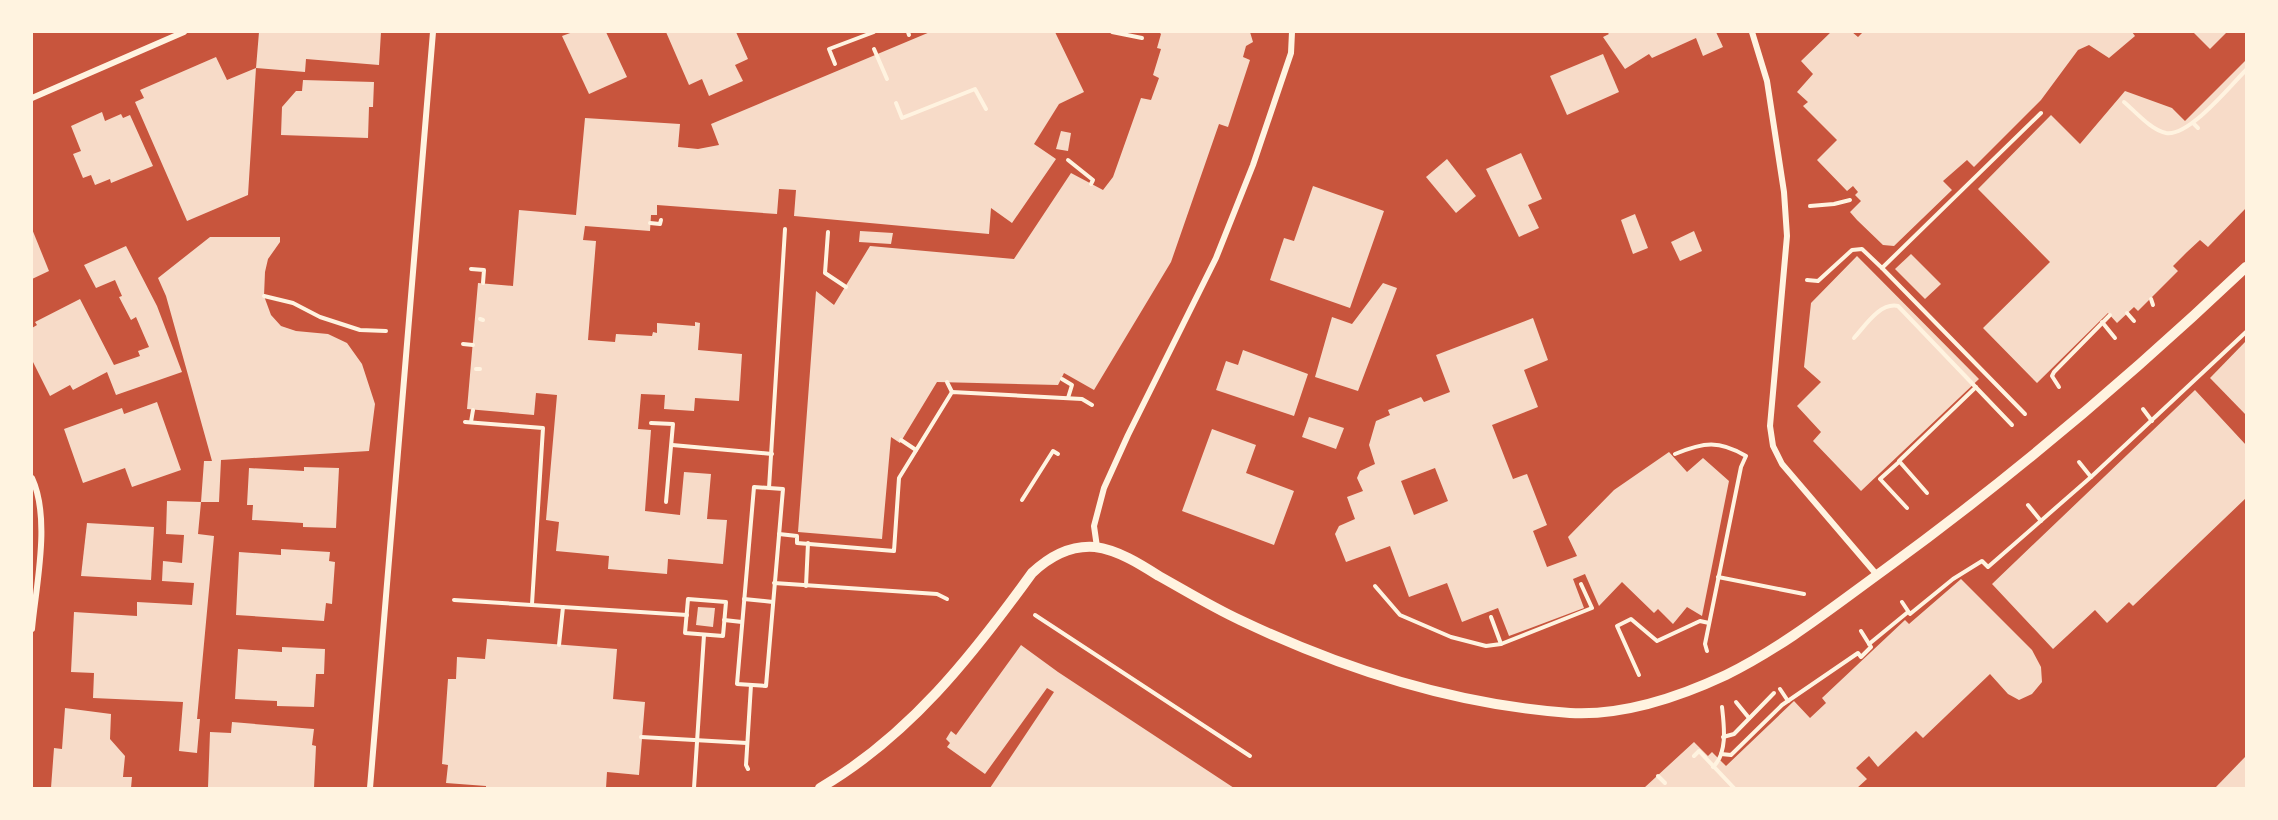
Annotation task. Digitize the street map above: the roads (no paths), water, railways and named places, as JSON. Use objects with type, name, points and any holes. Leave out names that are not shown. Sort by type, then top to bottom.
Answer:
[{"type":"street","points":[[32,98],[184,32]]},
{"type":"street","points":[[370,789],[433,32]]},
{"type":"street","points":[[1097,548],[1094,526],[1104,488],[1216,258],[1253,165],[1288,63],[1292,32]]},
{"type":"street","points":[[1752,32],[1767,81],[1784,192],[1787,237],[1771,414],[1773,446],[1782,464],[1876,575]]},
{"type":"street","points":[[820,789],[880,747],[932,699],[972,653],[1032,573],[1043,562],[1077,548],[1097,548],[1119,554],[1230,615],[1278,638],[1324,656],[1431,690],[1485,702],[1574,713],[1606,712],[1636,707],[1694,689],[1766,653],[1935,534],[2065,429],[2247,267]]},
{"type":"street","points":[[32,478],[39,501],[40,542],[32,629]]},
{"type":"street","points":[[32,510],[39,510]]}]
